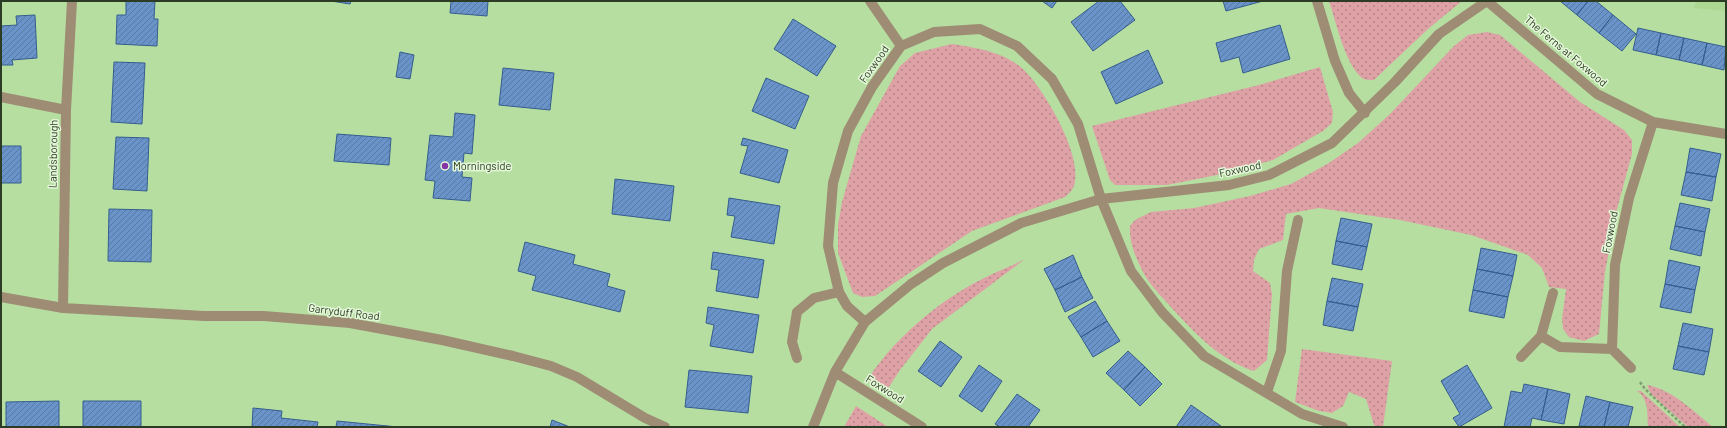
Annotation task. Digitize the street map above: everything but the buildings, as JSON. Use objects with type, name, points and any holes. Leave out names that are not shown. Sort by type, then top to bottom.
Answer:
[{"type":"street","name":"Landsborough","points":[[63,308],[66,110],[72,1]]},
{"type":"street","points":[[870,1],[901,46]]},
{"type":"street","points":[[1317,1],[1336,61],[1349,93],[1365,113]]},
{"type":"street","name":"Foxwood","points":[[813,427],[835,372],[865,322],[911,284],[949,260],[1021,222],[1101,199],[1229,185],[1269,175],[1332,142],[1365,113],[1439,34],[1487,1]]},
{"type":"street","name":"The Ferns at Foxwood","points":[[1487,1],[1597,94],[1653,122],[1726,134]]},
{"type":"street","name":"Foxwood","points":[[865,322],[847,306],[839,292],[828,246],[833,183],[848,131],[872,87],[901,46],[934,32],[980,29],[1017,46],[1052,79],[1078,124],[1101,199],[1131,271],[1162,312],[1204,356],[1302,414],[1343,427]]},
{"type":"street","points":[[1,97],[66,110]]},
{"type":"street","name":"Foxwood","points":[[1612,349],[1615,265],[1629,198],[1653,122]]},
{"type":"street","points":[[1267,392],[1281,352],[1287,270],[1298,220]]},
{"type":"street","points":[[797,358],[792,342],[797,312],[814,298],[839,292]]},
{"type":"street","points":[[1521,357],[1541,336],[1553,293]]},
{"type":"street","name":"Garryduff Road","points":[[1,297],[63,308],[204,316],[264,316],[350,323],[442,340],[551,366],[577,377],[645,418],[665,427]]},
{"type":"street","points":[[1541,336],[1560,347],[1612,349],[1631,368]]},
{"type":"street","name":"Foxwood","points":[[835,372],[922,427]]},
{"type":"path","points":[[1631,368],[1645,389],[1685,427]]},
{"type":"shaded area","points":[[1329,1],[1462,1],[1428,29],[1374,80],[1366,80],[1356,72],[1346,53]]},
{"type":"shaded area","points":[[1697,1],[1726,1],[1726,11],[1693,8]]},
{"type":"shaded area","points":[[1487,32],[1500,35],[1580,102],[1624,130],[1632,140],[1632,154],[1617,209],[1605,272],[1599,334],[1584,341],[1569,337],[1563,329],[1562,319],[1566,289],[1549,287],[1542,268],[1528,255],[1471,235],[1400,220],[1319,208],[1286,214],[1283,240],[1259,249],[1254,260],[1253,271],[1270,283],[1272,294],[1267,360],[1254,371],[1229,360],[1208,344],[1188,326],[1151,284],[1139,265],[1132,243],[1130,226],[1135,220],[1151,212],[1194,208],[1250,196],[1291,184],[1329,163],[1358,143],[1390,114],[1454,46],[1468,35]]},
{"type":"shaded area","points":[[952,44],[981,49],[1000,55],[1009,59],[1025,71],[1043,94],[1061,126],[1069,144],[1074,161],[1075,176],[1073,188],[1065,197],[972,231],[875,296],[862,297],[853,293],[838,253],[838,225],[842,202],[861,136],[900,66],[915,53]]},
{"type":"shaded area","points":[[1320,67],[1333,112],[1332,123],[1323,131],[1273,160],[1227,173],[1167,185],[1115,185],[1110,180],[1092,126],[1259,85]]},
{"type":"shaded area","points":[[1025,259],[932,329],[900,370],[887,390],[869,378],[899,340],[951,297],[986,277]]},
{"type":"shaded area","points":[[1302,349],[1392,361],[1383,427],[1377,427],[1374,425],[1366,399],[1349,392],[1343,406],[1332,413],[1319,411],[1295,402]]},
{"type":"shaded area","points":[[1647,385],[1665,391],[1674,396],[1713,427],[1688,427],[1651,394]]},
{"type":"shaded area","points":[[1637,391],[1641,391],[1680,427],[1648,427],[1644,398]]},
{"type":"shaded area","points":[[856,406],[888,427],[844,427]]},
{"type":"place","name":"Morningside","points":[[445,166]]}]
